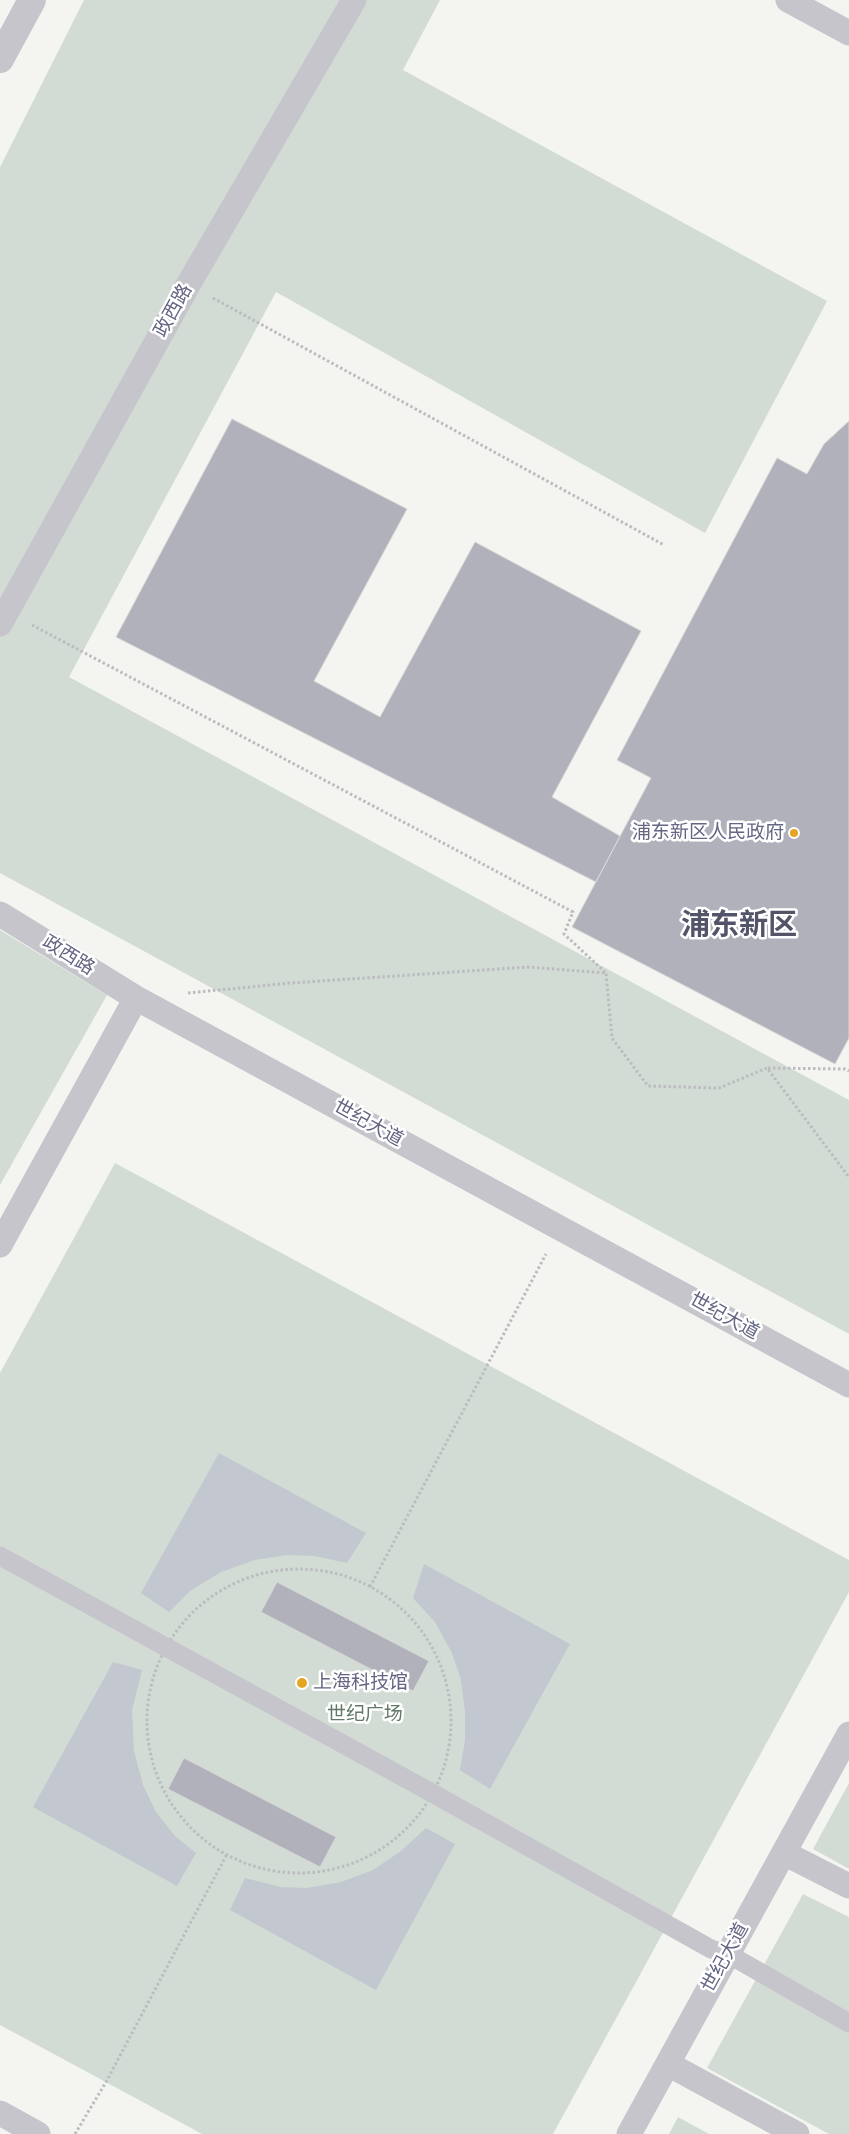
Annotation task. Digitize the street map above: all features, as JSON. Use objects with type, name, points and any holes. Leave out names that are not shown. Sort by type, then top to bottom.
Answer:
[{"type":"street","points":[[0,59],[32,0]]},
{"type":"street","name":"政西路","points":[[4,618],[188,285],[354,0]]},
{"type":"street","points":[[788,0],[849,33]]},
{"type":"street","name":"政西路","points":[[0,914],[136,998]]},
{"type":"street","points":[[0,1245],[136,998]]},
{"type":"street","name":"世纪大道","points":[[136,998],[849,1385]]},
{"type":"street","points":[[0,1556],[712,1949],[728,1954],[849,2022]]},
{"type":"street","name":"世纪大道","points":[[629,2134],[849,1734]]},
{"type":"street","points":[[784,1853],[849,1886]]},
{"type":"street","points":[[668,2064],[797,2134]]},
{"type":"street","points":[[0,2113],[38,2134]]},
{"type":"path","points":[[188,285],[664,545]]},
{"type":"path","points":[[4,618],[573,912],[564,934],[606,973],[612,1038],[648,1086],[719,1088],[768,1068],[845,1069],[849,1071]]},
{"type":"path","points":[[184,993],[291,983],[528,966],[606,973]]},
{"type":"path","points":[[768,1068],[849,1177]]},
{"type":"path","points":[[370,1586],[560,1228]]},
{"type":"path","points":[[75,2134],[106,2082],[227,1854]]},
{"type":"green space","points":[[84,0],[440,0],[403,70],[827,301],[705,533],[276,292],[69,677],[849,1100],[849,1334],[0,873],[0,167]]},
{"type":"green space","points":[[0,930],[107,995],[0,1185]]},
{"type":"green space","name":"世纪广场","points":[[115,1163],[849,1560],[849,1592],[553,2134],[202,2134],[0,2025],[0,1373]]},
{"type":"green space","points":[[849,1783],[849,1869],[813,1849]]},
{"type":"green space","points":[[803,1894],[849,1917],[849,2134],[829,2134],[707,2068]]},
{"type":"green space","points":[[678,2117],[709,2134],[669,2134]]},
{"type":"shaded area","points":[[219,1453],[366,1533],[347,1563],[314,1556],[287,1555],[255,1560],[221,1572],[190,1591],[169,1612],[141,1593]]},
{"type":"shaded area","points":[[424,1564],[570,1644],[490,1789],[460,1770],[465,1740],[465,1712],[461,1680],[452,1653],[435,1622],[413,1598]]},
{"type":"shaded area","points":[[113,1662],[142,1670],[132,1710],[134,1751],[143,1785],[156,1812],[175,1836],[196,1853],[177,1886],[33,1807]]},
{"type":"shaded area","points":[[426,1828],[455,1844],[376,1990],[230,1910],[245,1878],[281,1887],[307,1888],[341,1882],[373,1870],[401,1851]]},
{"type":"building","points":[[232,419],[407,509],[314,681],[380,717],[475,542],[641,631],[552,797],[620,836],[596,882],[116,637]]},
{"type":"building","points":[[849,421],[849,1038],[835,1064],[572,927],[651,778],[617,760],[777,458],[807,474],[824,444]]},
{"type":"building","points":[[277,1582],[429,1661],[413,1691],[261,1612]]},
{"type":"building","points":[[184,1758],[336,1837],[320,1867],[168,1789]]},
{"type":"place","name":"浦东新区人民政府","points":[[794,833]]},
{"type":"place","name":"上海科技馆","points":[[302,1683]]},
{"type":"district","name":"浦东新区","points":[[739,927]]}]
